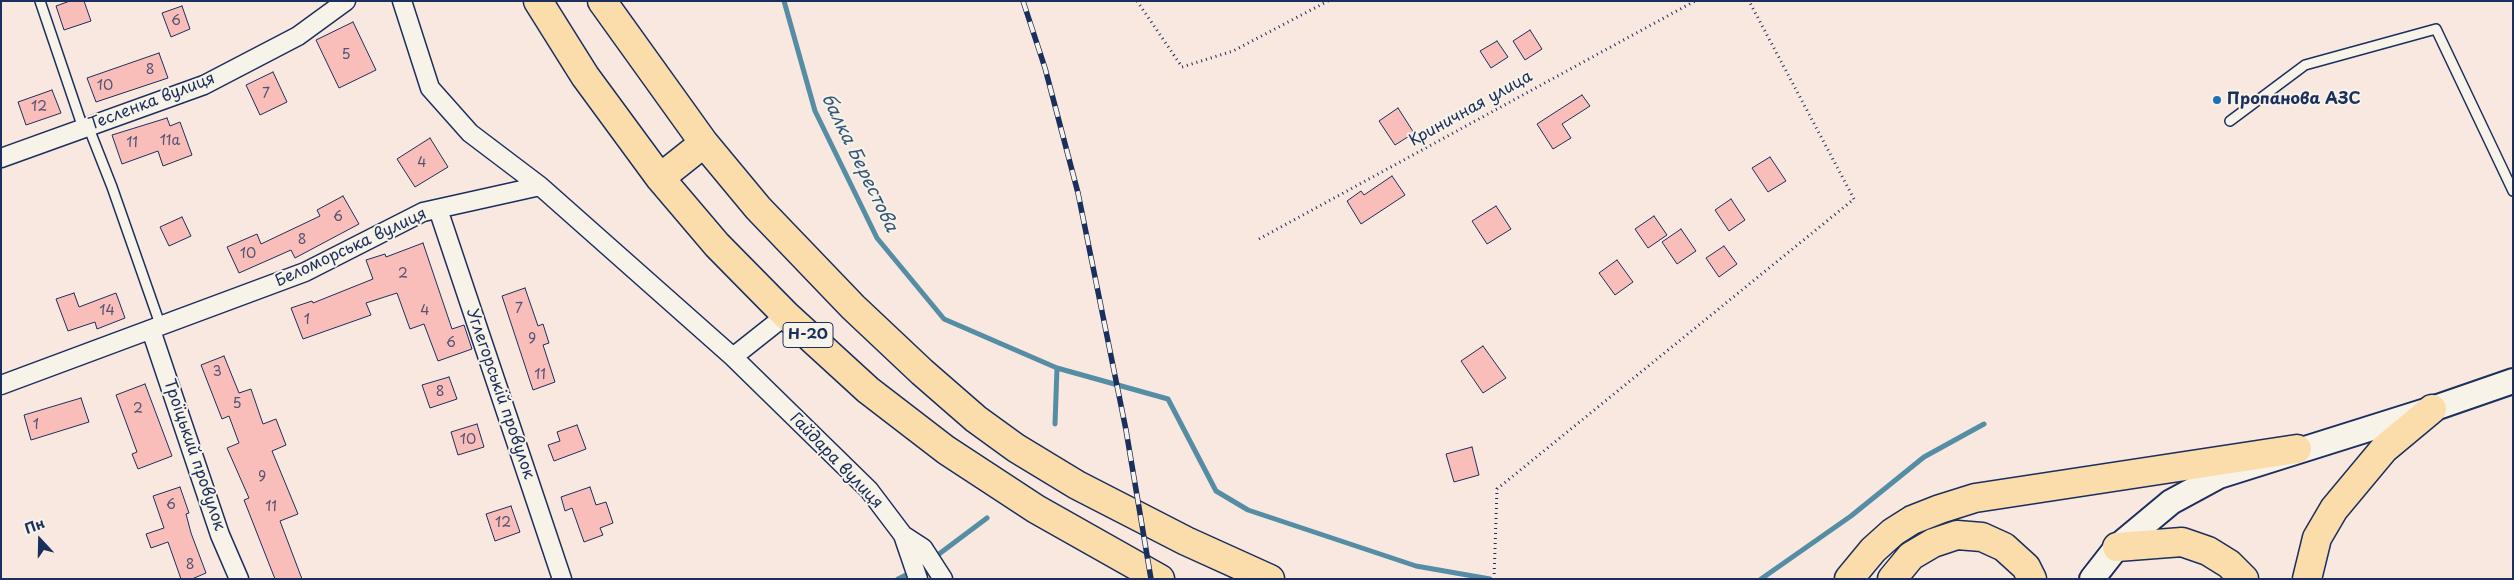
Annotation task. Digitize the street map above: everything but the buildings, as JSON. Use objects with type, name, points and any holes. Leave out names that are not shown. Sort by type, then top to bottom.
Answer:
[{"type":"main road","name":"Н-20","points":[[538,1],[585,76],[660,178],[717,245],[786,315],[868,390],[946,450],[1036,509],[1160,579]]},
{"type":"main road","points":[[602,1],[704,143],[788,241],[853,307],[922,372],[976,419],[1016,448],[1077,485],[1186,541],[1270,579]]},
{"type":"main road","points":[[660,178],[704,143]]},
{"type":"main road","points":[[2092,579],[2117,547],[2171,502],[2219,476],[2298,449],[2432,409],[2512,381]]},
{"type":"main road","points":[[2307,579],[2317,538],[2334,508],[2384,449],[2432,409]]},
{"type":"main road","points":[[1849,579],[1873,550],[1893,532],[1912,520],[1940,508],[1975,498],[2298,449]]},
{"type":"main road","points":[[1892,579],[1912,556],[1933,543],[1957,535],[1982,536],[2004,547],[2026,567],[2032,579]]},
{"type":"main road","points":[[2117,547],[2182,542],[2208,550],[2229,564],[2244,579]]},
{"type":"street","name":"Тесленка вулиця","points":[[1,158],[204,85],[298,36],[346,1]]},
{"type":"street","points":[[402,1],[430,88],[470,133],[540,186],[733,358],[786,315]]},
{"type":"street","name":"Беломорська вулиця","points":[[1,385],[156,329],[305,272],[423,212],[540,186]]},
{"type":"street","name":"Углегорськiй провулок","points":[[438,209],[562,579]]},
{"type":"street","name":"Троїцький провулок","points":[[156,329],[220,535],[239,579]]},
{"type":"street","name":"Гайдара вулиця","points":[[733,358],[869,490],[903,535],[918,579]]},
{"type":"street","points":[[903,535],[922,548],[943,579]]},
{"type":"lane","points":[[40,1],[86,127],[112,187],[156,329]]},
{"type":"lane","points":[[2230,121],[2305,65],[2436,29],[2513,191]]},
{"type":"path","points":[[1137,1],[1182,67],[1233,51],[1328,1]]},
{"type":"path","name":"Криничная улица","points":[[1260,239],[1694,1]]},
{"type":"path","points":[[1494,579],[1497,489],[1854,199],[1749,1]]},
{"type":"waterway","points":[[784,1],[815,111],[877,238],[944,319],[1057,368],[1168,399],[1216,491],[1248,510],[1416,566],[1490,579]]},
{"type":"waterway","name":"балка Берестова","points":[[1055,424],[1057,368]]},
{"type":"waterway","points":[[1761,579],[1851,516],[1924,457],[1984,424]]},
{"type":"waterway","name":"балка Берестова","points":[[935,557],[987,518]]},
{"type":"waterway","name":"балка Берестова","points":[[898,579],[906,575]]},
{"type":"railway","points":[[1023,1],[1045,68],[1078,193],[1126,430],[1151,579]]},
{"type":"place","name":"Пропанова АЗС","points":[[2217,100]]}]
